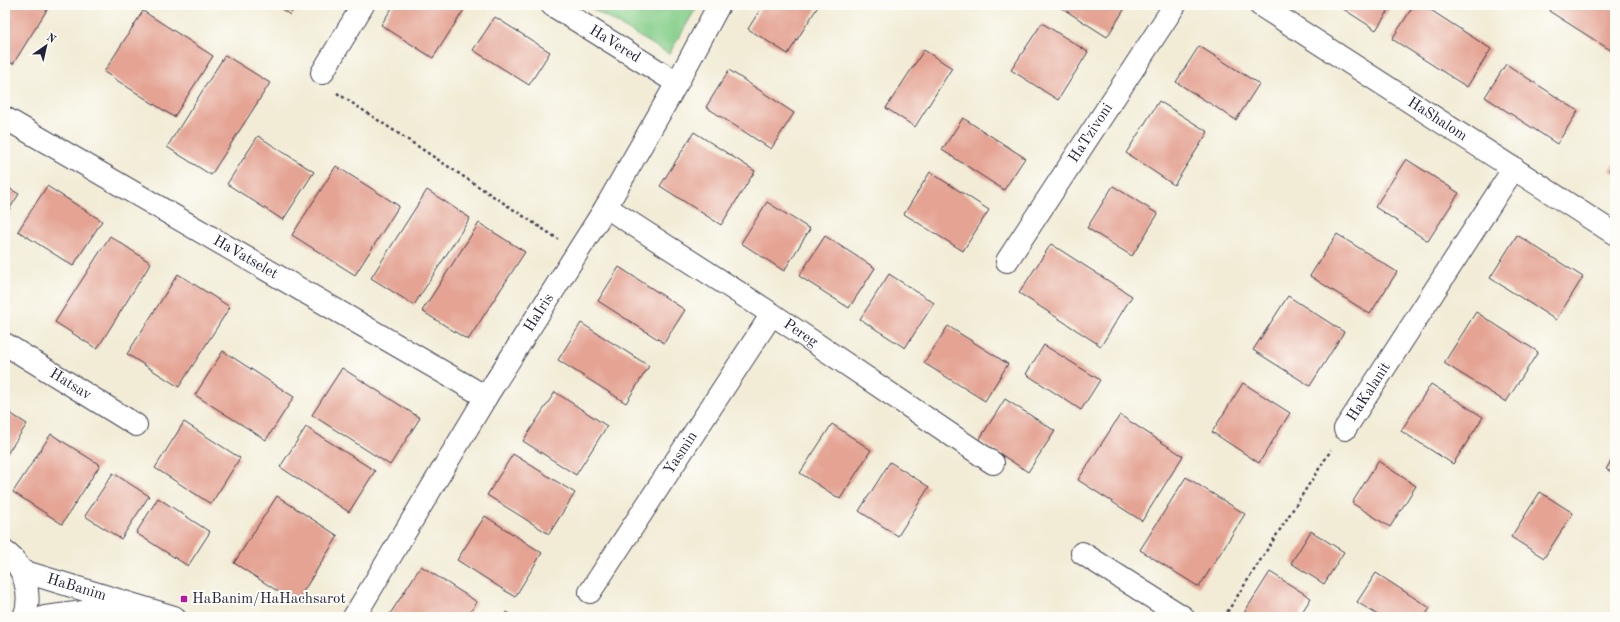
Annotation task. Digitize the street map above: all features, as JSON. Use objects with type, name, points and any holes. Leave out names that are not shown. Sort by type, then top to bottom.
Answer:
[{"type":"street","points":[[322,73],[363,5]]},
{"type":"street","name":"HaVered","points":[[552,5],[677,83]]},
{"type":"street","name":"HaIris","points":[[354,617],[486,396],[606,207],[677,83],[719,5]]},
{"type":"street","name":"HaTzivoni","points":[[1007,261],[1175,5]]},
{"type":"street","name":"HaShalom","points":[[1260,5],[1615,234]]},
{"type":"street","name":"HaVatselet","points":[[5,118],[486,396]]},
{"type":"street","name":"HaKalanit","points":[[1345,429],[1514,168]]},
{"type":"street","name":"Pereg","points":[[606,207],[772,314],[993,463]]},
{"type":"street","name":"Yasmin","points":[[590,592],[772,314]]},
{"type":"street","name":"Hatsav","points":[[5,344],[136,425]]},
{"type":"street","points":[[5,552],[22,572],[27,591],[26,611],[24,617]]},
{"type":"street","points":[[1082,553],[1183,617]]},
{"type":"street","name":"HaBanim","points":[[22,572],[164,614]]},
{"type":"street","name":"HaBanim","points":[[45,617],[91,611],[164,614]]},
{"type":"path","points":[[322,73],[324,84],[578,252]]},
{"type":"path","name":"HaKalanit","points":[[1224,617],[1345,429]]},
{"type":"green space","points":[[586,5],[698,5],[669,54]]},
{"type":"building","points":[[5,5],[50,5],[13,64],[5,59]]},
{"type":"building","points":[[275,5],[297,5],[290,15]]},
{"type":"building","points":[[394,5],[467,5],[433,58],[381,25]]},
{"type":"building","points":[[763,5],[813,5],[817,8],[788,54],[748,29]]},
{"type":"building","points":[[1057,5],[1127,5],[1107,37]]},
{"type":"building","points":[[1337,5],[1392,5],[1376,30]]},
{"type":"building","points":[[1414,5],[1423,5],[1491,49],[1467,87],[1392,39]]},
{"type":"building","points":[[1553,5],[1615,5],[1615,53],[1549,11]]},
{"type":"building","points":[[143,11],[213,56],[174,117],[104,72]]},
{"type":"building","points":[[495,17],[550,52],[529,85],[473,50]]},
{"type":"building","points":[[1042,23],[1088,52],[1058,100],[1011,70]]},
{"type":"building","points":[[1199,46],[1259,84],[1236,120],[1176,82]]},
{"type":"building","points":[[924,50],[952,68],[915,127],[886,108]]},
{"type":"building","points":[[225,55],[270,83],[211,175],[167,147]]},
{"type":"building","points":[[1506,64],[1578,111],[1557,144],[1485,97]]},
{"type":"building","points":[[729,70],[794,113],[771,149],[706,107]]},
{"type":"building","points":[[1159,101],[1208,132],[1174,185],[1126,153]]},
{"type":"building","points":[[963,118],[1025,158],[1004,190],[942,150]]},
{"type":"building","points":[[694,132],[755,171],[721,225],[660,186]]},
{"type":"building","points":[[258,136],[314,172],[283,220],[227,184]]},
{"type":"building","points":[[1406,159],[1459,193],[1428,241],[1375,207]]},
{"type":"building","points":[[1615,161],[1615,174],[1609,170]]},
{"type":"building","points":[[336,166],[399,206],[355,275],[292,235]]},
{"type":"building","points":[[930,172],[989,210],[963,251],[904,214]]},
{"type":"building","points":[[5,186],[19,194],[5,216]]},
{"type":"building","points":[[47,186],[102,221],[73,266],[18,231]]},
{"type":"building","points":[[1113,186],[1158,214],[1132,256],[1087,228]]},
{"type":"building","points":[[427,190],[470,218],[414,305],[371,278]]},
{"type":"building","points":[[767,202],[810,229],[784,271],[741,243]]},
{"type":"building","points":[[479,223],[525,252],[468,340],[422,311]]},
{"type":"building","points":[[1337,234],[1397,272],[1370,314],[1310,276]]},
{"type":"building","points":[[1517,235],[1583,277],[1556,320],[1490,278]]},
{"type":"building","points":[[110,236],[151,263],[97,349],[55,322]]},
{"type":"building","points":[[825,236],[875,268],[849,308],[799,276]]},
{"type":"building","points":[[1051,244],[1132,296],[1101,346],[1019,293]]},
{"type":"building","points":[[619,267],[685,310],[664,343],[598,301]]},
{"type":"building","points":[[178,274],[230,307],[179,387],[127,354]]},
{"type":"building","points":[[889,274],[934,303],[905,348],[860,319]]},
{"type":"building","points":[[1288,296],[1344,332],[1310,386],[1253,350]]},
{"type":"building","points":[[1476,312],[1538,352],[1506,402],[1444,363]]},
{"type":"building","points":[[581,323],[649,366],[626,403],[558,360]]},
{"type":"building","points":[[948,326],[1008,364],[985,401],[924,363]]},
{"type":"building","points":[[1044,345],[1100,380],[1081,410],[1026,374]]},
{"type":"building","points":[[223,351],[294,397],[266,440],[195,395]]},
{"type":"building","points":[[342,368],[420,418],[390,465],[312,415]]},
{"type":"building","points":[[1243,383],[1290,413],[1259,463],[1212,432]]},
{"type":"building","points":[[1431,384],[1483,417],[1453,464],[1401,431]]},
{"type":"building","points":[[555,392],[607,426],[576,475],[523,441]]},
{"type":"building","points":[[1005,399],[1055,431],[1028,472],[979,440]]},
{"type":"building","points":[[5,410],[27,424],[5,457]]},
{"type":"building","points":[[1120,415],[1183,456],[1142,521],[1078,480]]},
{"type":"building","points":[[184,422],[240,458],[211,504],[155,468]]},
{"type":"building","points":[[832,424],[871,450],[840,499],[800,473]]},
{"type":"building","points":[[306,427],[375,471],[349,512],[280,467]]},
{"type":"building","points":[[51,434],[100,465],[62,524],[13,492]]},
{"type":"building","points":[[513,454],[575,493],[549,534],[487,495]]},
{"type":"building","points":[[1615,455],[1615,474],[1606,469]]},
{"type":"building","points":[[1378,461],[1416,486],[1390,527],[1352,503]]},
{"type":"building","points":[[890,462],[929,487],[898,536],[859,511]]},
{"type":"building","points":[[113,473],[149,496],[121,539],[85,516]]},
{"type":"building","points":[[1186,477],[1245,514],[1199,587],[1140,550]]},
{"type":"building","points":[[1540,492],[1573,513],[1544,558],[1511,537]]},
{"type":"building","points":[[277,496],[338,536],[296,603],[234,563]]},
{"type":"building","points":[[158,498],[210,532],[188,566],[136,533]]},
{"type":"building","points":[[485,516],[542,553],[515,597],[457,560]]},
{"type":"building","points":[[1311,531],[1344,552],[1324,584],[1291,563]]},
{"type":"building","points":[[421,566],[477,602],[467,617],[388,617]]},
{"type":"building","points":[[1270,572],[1311,598],[1299,617],[1242,616]]},
{"type":"building","points":[[1376,573],[1430,608],[1424,617],[1381,617],[1357,602]]},
{"type":"building","points":[[507,612],[515,617],[504,617]]},
{"type":"place","name":"HaBanim/HaHachsarot","points":[[184,599]]}]
